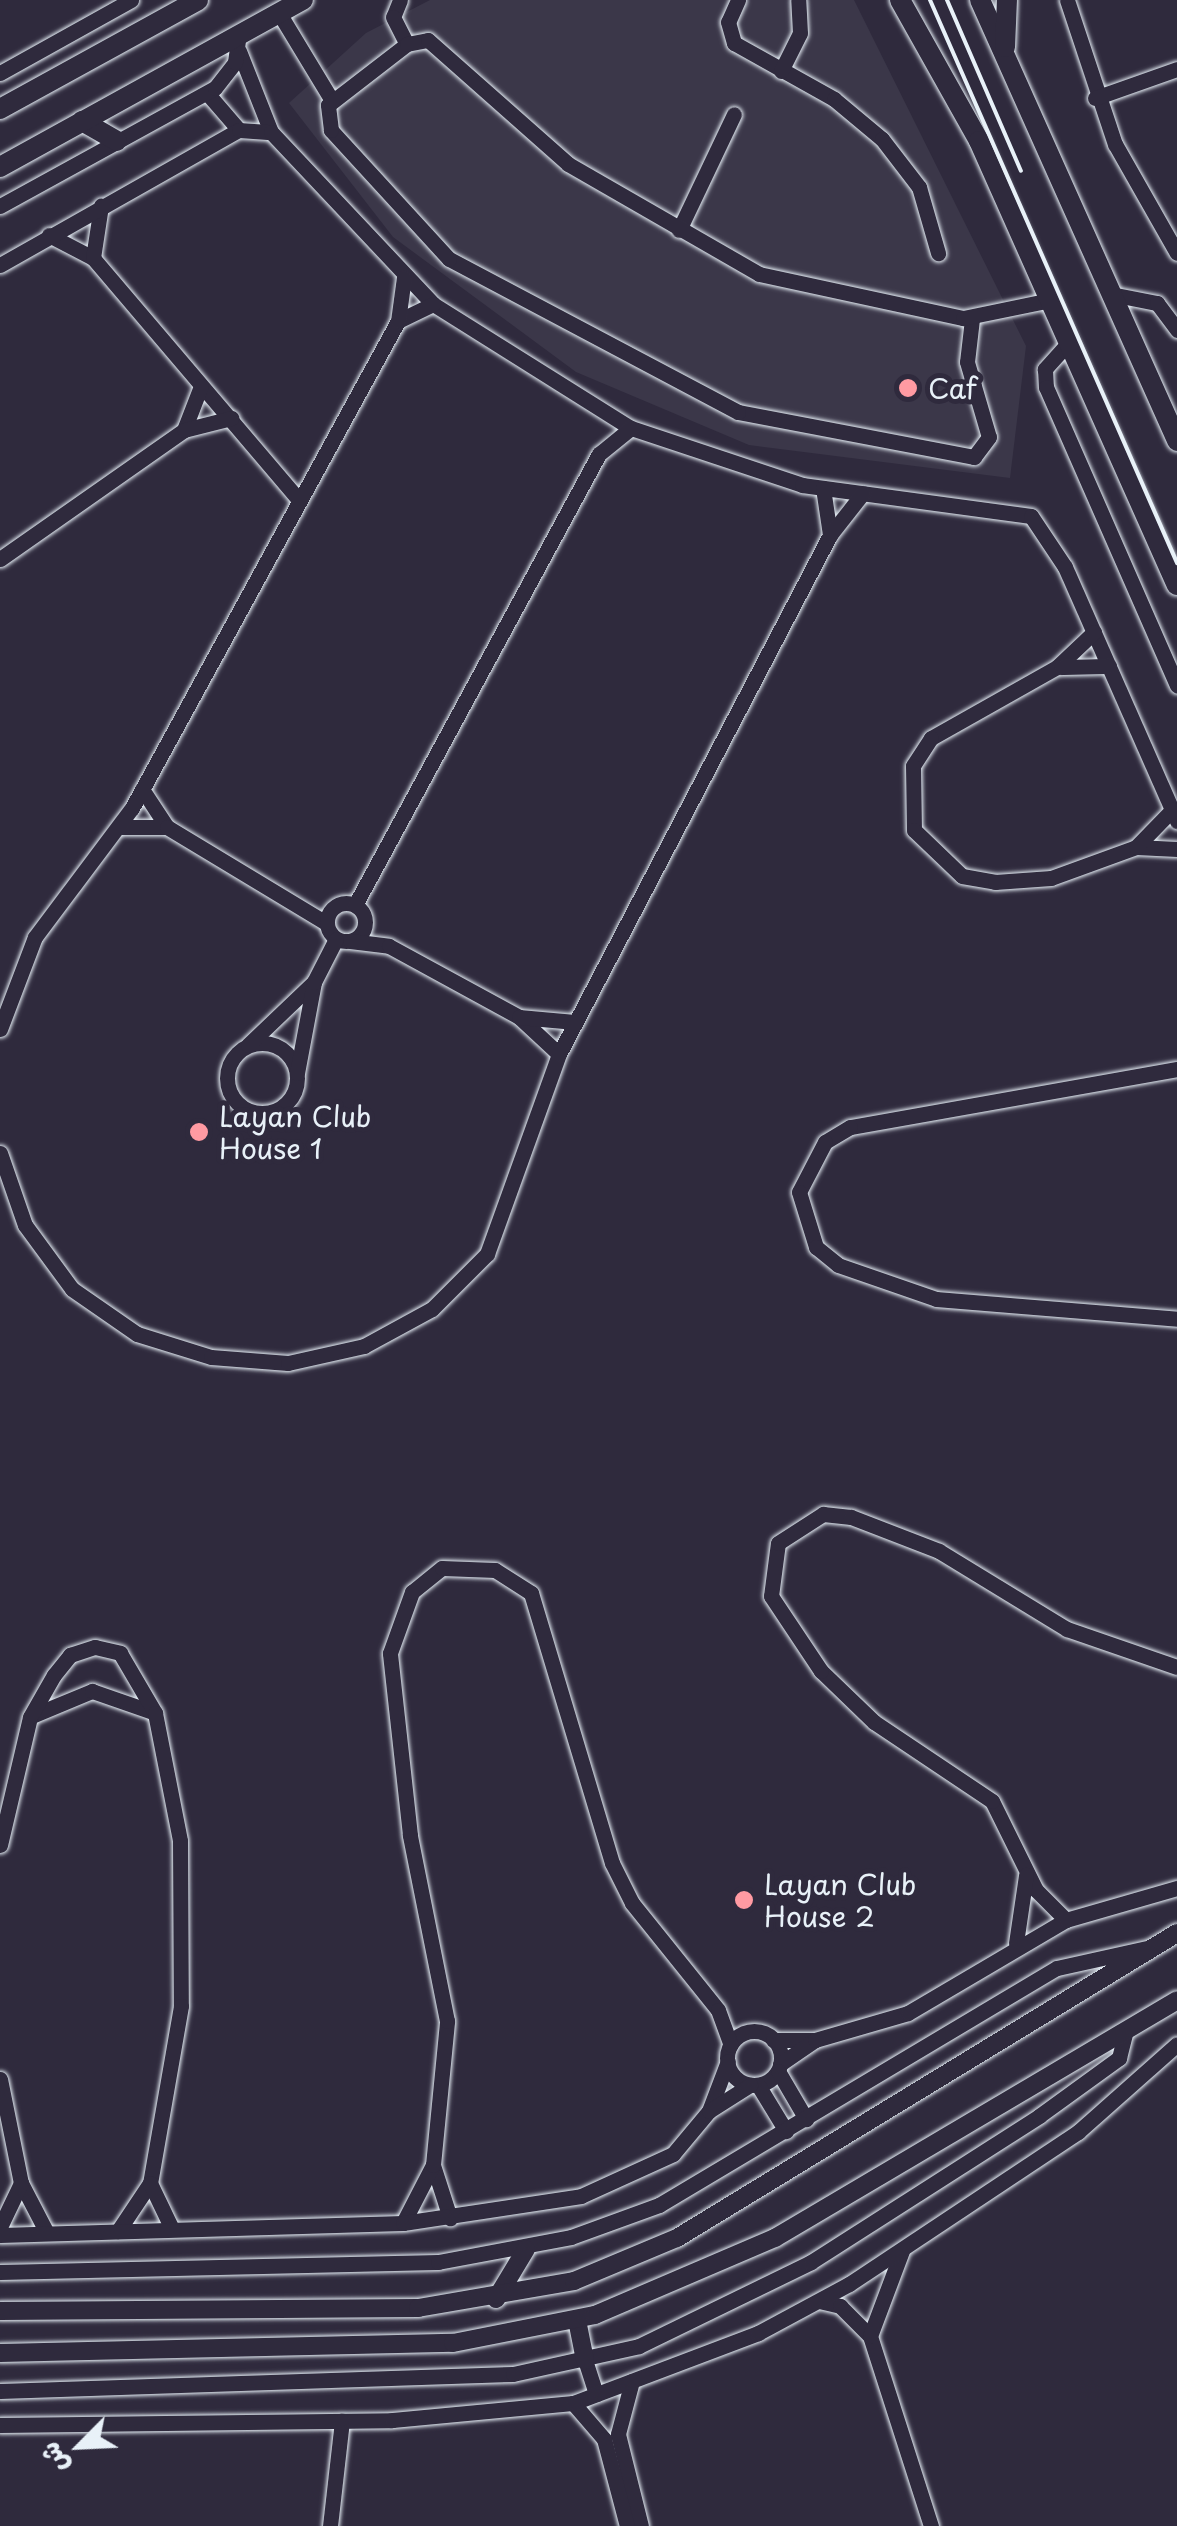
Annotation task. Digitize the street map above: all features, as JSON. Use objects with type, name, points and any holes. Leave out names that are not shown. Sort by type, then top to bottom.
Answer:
[{"type":"main road","points":[[0,110],[198,0]]},
{"type":"main road","points":[[0,167],[239,42],[303,0]]},
{"type":"main road","points":[[900,0],[980,141],[1177,585]]},
{"type":"main road","points":[[980,0],[1177,440]]},
{"type":"main road","points":[[1004,54],[1008,0]]},
{"type":"main road","points":[[82,121],[117,141]]},
{"type":"street","points":[[0,73],[131,0]]},
{"type":"street","points":[[400,0],[392,16],[407,44]]},
{"type":"street","points":[[738,0],[729,32],[740,58],[781,71],[850,110],[897,156],[925,200],[938,253]]},
{"type":"street","points":[[781,71],[800,33],[798,0]]},
{"type":"street","points":[[1067,0],[1095,98],[1177,253]]},
{"type":"street","points":[[279,13],[331,99],[330,130],[450,259],[738,412],[974,457],[989,437],[967,362],[972,319]]},
{"type":"street","points":[[0,206],[207,93],[239,42]]},
{"type":"street","points":[[239,42],[271,132],[404,278],[433,304],[601,412],[631,428],[823,488],[1032,516],[1094,632],[1175,816],[1136,847],[1051,878],[996,882],[948,867],[914,830],[913,766],[931,738],[1057,667],[1094,632]]},
{"type":"street","points":[[331,99],[407,44],[440,45],[553,152],[679,230],[780,281],[972,319],[1051,300]]},
{"type":"street","points":[[1095,98],[1177,69]]},
{"type":"street","points":[[207,93],[239,130]]},
{"type":"street","points":[[679,230],[734,114]]},
{"type":"street","points":[[0,265],[239,130],[271,132]]},
{"type":"street","points":[[93,258],[101,206]]},
{"type":"street","points":[[49,235],[93,258],[201,386],[273,461],[299,500]]},
{"type":"street","points":[[0,1030],[34,938],[120,827],[398,321],[404,278]]},
{"type":"street","points":[[1112,294],[1157,303],[1177,330]]},
{"type":"street","points":[[398,321],[433,304]]},
{"type":"street","points":[[1070,341],[1045,369],[1046,387],[1177,686]]},
{"type":"street","points":[[184,430],[201,386]]},
{"type":"street","points":[[600,454],[601,412]]},
{"type":"street","points":[[0,559],[184,430],[230,418]]},
{"type":"street","points":[[314,982],[296,1077],[281,1107],[247,1110],[227,1082],[247,1046],[314,982],[343,940],[354,908],[600,454],[631,428]]},
{"type":"street","points":[[273,461],[319,464]]},
{"type":"street","points":[[823,488],[830,535]]},
{"type":"street","points":[[0,1153],[25,1225],[72,1289],[137,1334],[211,1357],[288,1362],[364,1346],[432,1309],[487,1254],[558,1054],[830,535],[863,493]]},
{"type":"street","points":[[1057,667],[1109,666]]},
{"type":"street","points":[[142,789],[167,827],[298,898],[343,940],[389,946]]},
{"type":"street","points":[[120,827],[167,827]]},
{"type":"street","points":[[1136,847],[1177,848]]},
{"type":"street","points":[[298,898],[354,908],[389,946],[519,1018],[558,1054]]},
{"type":"street","points":[[326,923],[354,908]]},
{"type":"street","points":[[519,1018],[575,1022]]},
{"type":"street","points":[[247,1046],[280,1048],[296,1077]]},
{"type":"street","points":[[1177,1069],[850,1127],[825,1142],[800,1192],[802,1221],[838,1265],[936,1299],[1177,1319]]},
{"type":"street","points":[[1066,1920],[1026,1866],[992,1801],[874,1722],[821,1670],[771,1596],[778,1542],[797,1523],[851,1517],[939,1552],[1067,1629],[1177,1668]]},
{"type":"street","points":[[403,2222],[433,2166],[447,2022],[389,1695],[399,1620],[412,1592],[442,1568],[496,1570],[531,1594],[612,1863],[632,1903],[718,2010],[753,2032],[773,2040],[816,2040],[908,2013],[1016,1942],[1066,1920],[1177,1888]]},
{"type":"street","points":[[0,1845],[30,1717],[70,1655],[95,1647],[120,1653],[138,1672],[155,1713],[180,1841],[181,2006],[150,2183],[118,2231]]},
{"type":"street","points":[[30,1717],[92,1691],[155,1713]]},
{"type":"street","points":[[1016,1942],[1026,1866]]},
{"type":"street","points":[[0,2312],[156,2314],[496,2299],[574,2280],[677,2238],[1177,1934]]},
{"type":"street","points":[[0,2272],[404,2264],[526,2249],[659,2205],[1057,1968],[1156,1946]]},
{"type":"street","points":[[0,2353],[453,2343],[577,2320],[775,2238],[1177,2000]]},
{"type":"street","points":[[718,2010],[730,2053],[786,2131]]},
{"type":"street","points":[[0,2391],[379,2384],[608,2355],[700,2322],[811,2262],[1114,2062],[1126,2030]]},
{"type":"street","points":[[710,2111],[730,2053],[753,2032]]},
{"type":"street","points":[[773,2040],[779,2067],[806,2120]]},
{"type":"street","points":[[0,2235],[450,2218],[630,2180],[672,2154],[710,2111],[816,2040]]},
{"type":"street","points":[[0,2424],[342,2421],[573,2402],[625,2384],[820,2301],[1078,2132],[1177,2044]]},
{"type":"street","points":[[0,2079],[20,2183],[47,2233]]},
{"type":"street","points":[[433,2166],[450,2218]]},
{"type":"street","points":[[0,2226],[20,2183]]},
{"type":"street","points":[[150,2183],[172,2230]]},
{"type":"street","points":[[870,2336],[904,2248]]},
{"type":"street","points":[[496,2299],[526,2249]]},
{"type":"street","points":[[820,2301],[840,2306],[870,2336],[931,2526]]},
{"type":"street","points":[[221,2311],[211,2335],[225,2347]]},
{"type":"street","points":[[156,2314],[170,2325],[162,2349]]},
{"type":"street","points":[[577,2320],[596,2394]]},
{"type":"street","points":[[608,2355],[625,2384],[614,2447],[627,2526]]},
{"type":"street","points":[[573,2402],[614,2447],[640,2526]]},
{"type":"street","points":[[330,2526],[342,2421]]},
{"type":"shaded area","points":[[430,0],[854,0],[1026,346],[1010,478],[749,445],[576,372],[393,237],[289,103],[366,33]]},
{"type":"railway","points":[[930,0],[1177,563]]},
{"type":"railway","points":[[947,0],[1021,171]]},
{"type":"place","name":"Caf","points":[[908,388]]},
{"type":"place","name":"Layan Club House 1","points":[[199,1132]]},
{"type":"place","name":"Layan Club House 2","points":[[744,1900]]}]
